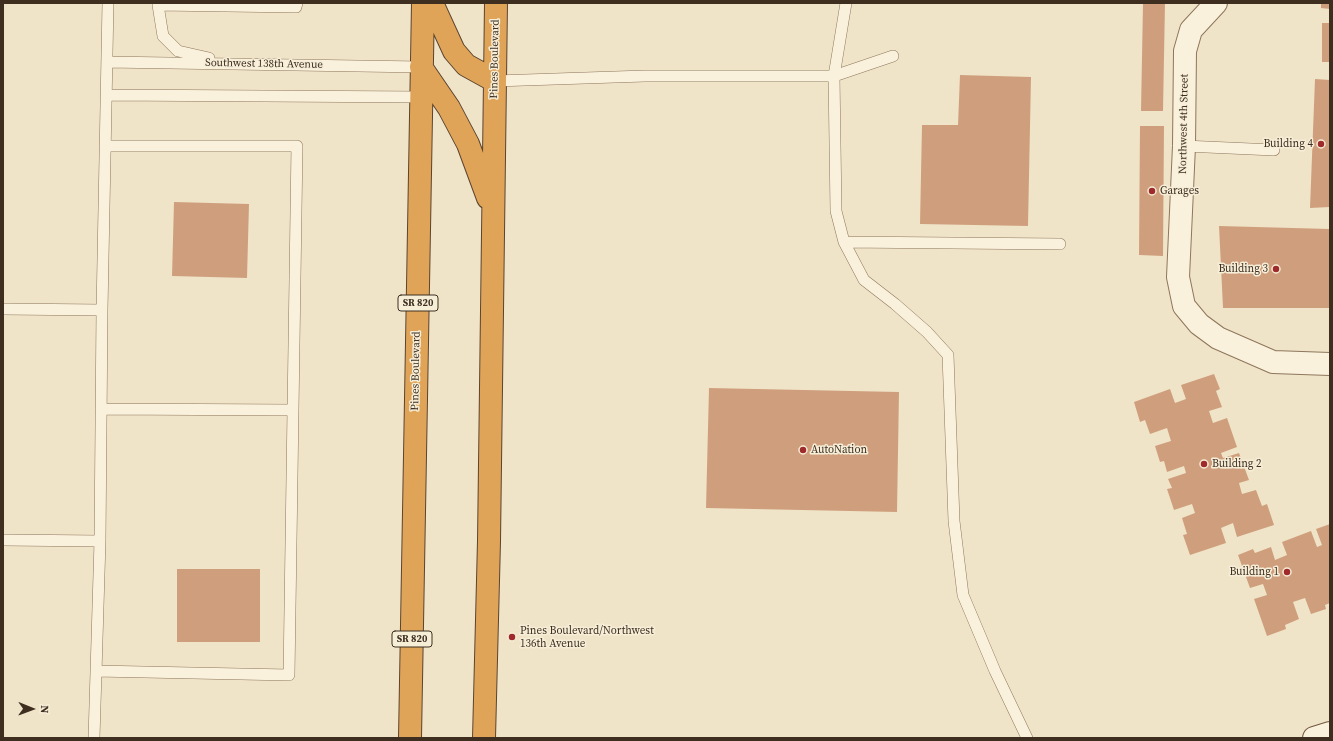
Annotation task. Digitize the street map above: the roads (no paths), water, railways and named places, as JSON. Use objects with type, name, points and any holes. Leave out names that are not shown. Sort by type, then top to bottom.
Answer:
[{"type":"highway","name":"Pines Boulevard","points":[[410,738],[423,3]]},
{"type":"highway","points":[[432,3],[454,51],[466,66],[495,81]]},
{"type":"highway","name":"Pines Boulevard","points":[[484,738],[489,541],[496,3]]},
{"type":"highway","points":[[421,67],[448,108],[468,144],[493,211]]},
{"type":"street","name":"Northwest 4th Street","points":[[1216,3],[1191,30],[1185,51],[1184,146],[1178,277],[1184,306],[1199,324],[1218,338],[1273,362],[1330,364]]},
{"type":"street","points":[[1314,738],[1330,733]]},
{"type":"lane","points":[[94,738],[100,541],[102,310],[108,3]]},
{"type":"lane","points":[[231,64],[178,51],[163,36],[158,4],[296,7],[296,3]]},
{"type":"lane","points":[[846,3],[834,76],[836,211],[844,242],[864,280],[895,304],[927,332],[948,355],[954,521],[963,595],[995,671],[1027,738]]},
{"type":"lane","points":[[495,81],[645,76],[834,76],[893,56]]},
{"type":"lane","name":"Southwest 138th Avenue","points":[[107,62],[421,67]]},
{"type":"lane","points":[[107,95],[421,97]]},
{"type":"lane","points":[[96,671],[289,675],[297,146],[105,146]]},
{"type":"lane","points":[[1184,146],[1274,150]]},
{"type":"lane","points":[[844,242],[1060,244]]},
{"type":"lane","points":[[3,309],[102,310]]},
{"type":"lane","points":[[101,409],[293,410]]},
{"type":"lane","points":[[3,540],[100,541]]},
{"type":"place","name":"Building 4","points":[[1321,144]]},
{"type":"place","name":"Garages","points":[[1152,191]]},
{"type":"place","name":"Building 3","points":[[1276,269]]},
{"type":"place","name":"AutoNation","points":[[803,450]]},
{"type":"place","name":"Building 2","points":[[1204,464]]},
{"type":"place","name":"Building 1","points":[[1287,572]]},
{"type":"place","name":"Pines Boulevard/Northwest 136th Avenue","points":[[512,637]]}]
